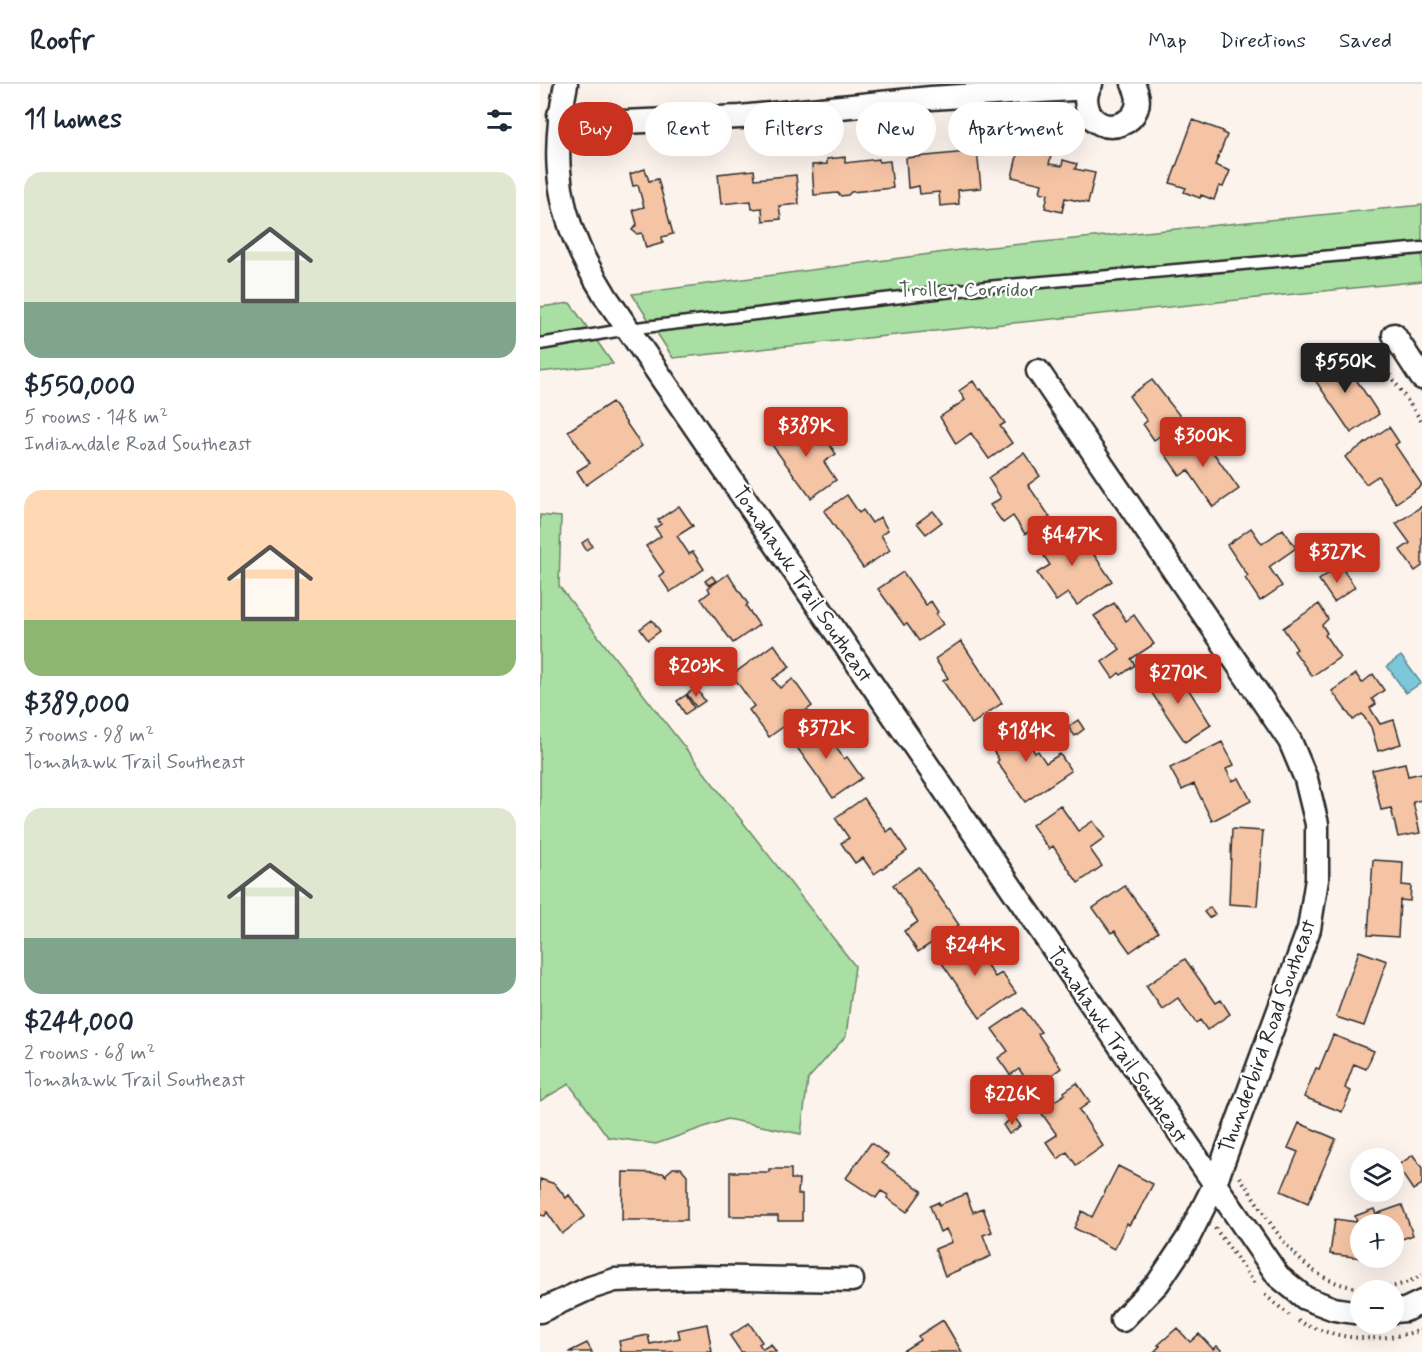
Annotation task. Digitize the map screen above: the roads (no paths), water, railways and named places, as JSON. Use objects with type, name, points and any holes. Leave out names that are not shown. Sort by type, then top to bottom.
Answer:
[{"type":"street","name":"Tomahawk Trail Southeast","points":[[562,102],[566,84]]},
{"type":"street","points":[[633,122],[740,117],[931,91],[1090,86],[1086,96],[1086,105],[1094,119],[1109,126],[1118,126],[1132,118],[1137,111],[1138,93],[1133,84]]},
{"type":"street","name":"Tomahawk Trail Southeast","points":[[558,127],[556,150],[561,199],[579,248],[606,297],[1214,1186],[1278,1276],[1305,1298],[1334,1309],[1350,1311]]},
{"type":"street","points":[[1394,335],[1422,378]]},
{"type":"street","name":"Thunderbird Road Southeast","points":[[1038,371],[1290,741],[1306,779],[1317,824],[1317,879],[1309,929],[1214,1186],[1188,1238],[1158,1283],[1122,1320]]},
{"type":"street","points":[[540,1311],[590,1288],[615,1280],[696,1277],[852,1280]]},
{"type":"street","points":[[1404,1310],[1422,1302]]},
{"type":"lane","points":[[540,344],[628,329],[987,287],[1422,248]]},
{"type":"water","points":[[1401,656],[1421,683],[1406,693],[1387,666]]},
{"type":"park label","name":"Trolley Corridor","points":[[968,289]]}]
